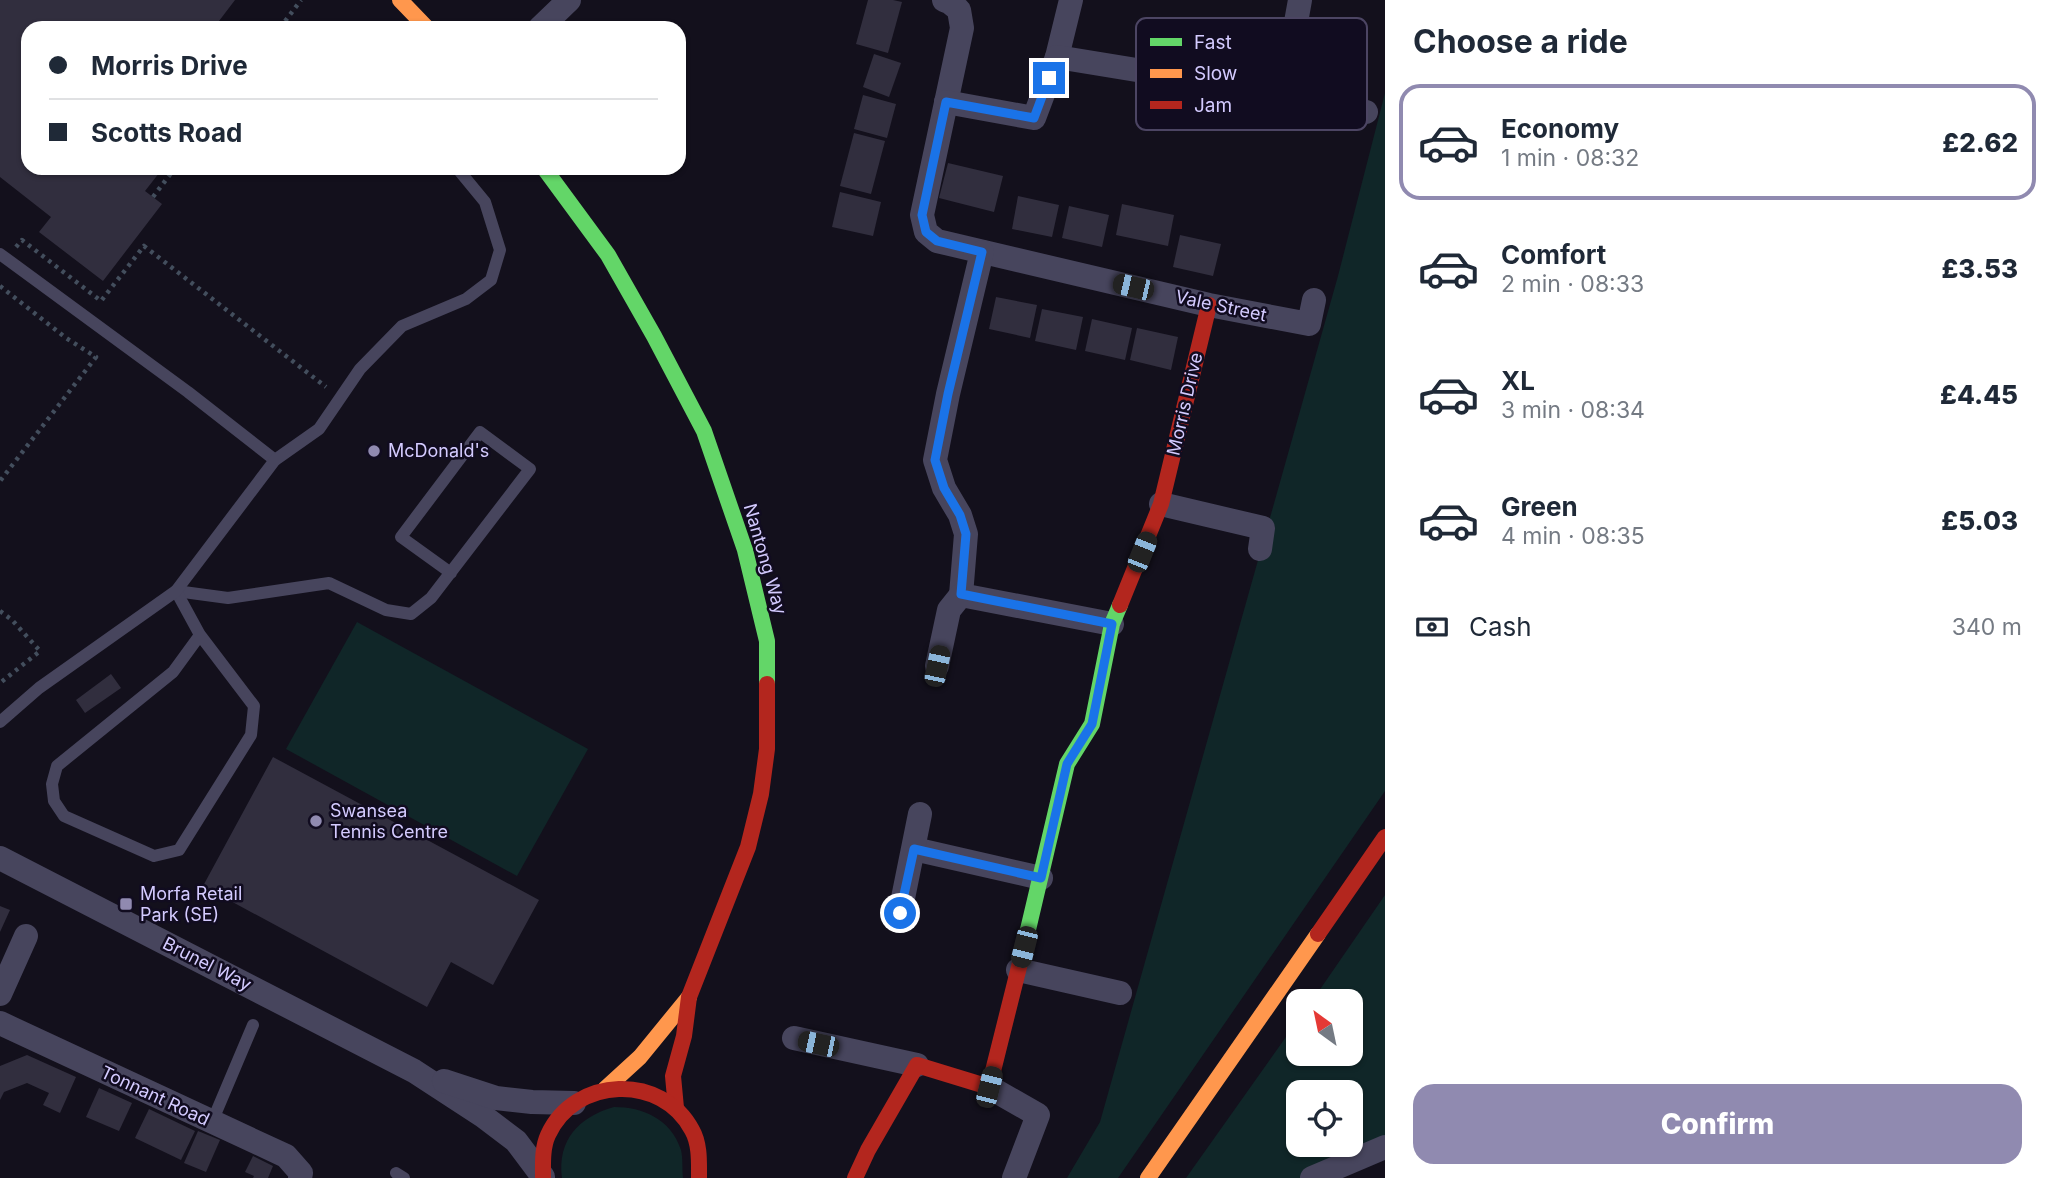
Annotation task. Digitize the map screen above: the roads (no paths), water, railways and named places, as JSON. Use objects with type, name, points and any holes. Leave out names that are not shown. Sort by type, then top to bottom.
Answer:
[{"type":"street","points":[[400,0],[420,21]]},
{"type":"street","points":[[547,21],[569,0]]},
{"type":"street","points":[[946,102],[1034,118],[1057,57],[1071,0]]},
{"type":"street","points":[[1297,18],[1300,0]]},
{"type":"street","name":"Vale Street","points":[[951,5],[962,28],[922,215],[926,232],[937,241],[1209,305],[1309,324],[1314,300]]},
{"type":"street","points":[[1057,57],[1136,70]]},
{"type":"street","name":"Nantong Way","points":[[549,175],[608,255],[704,431],[745,550],[767,641],[767,749],[761,794],[748,847],[689,998],[684,1036],[673,1076],[676,1108]]},
{"type":"street","points":[[937,666],[949,610],[961,594],[966,534],[960,515],[944,488],[935,460],[982,252]]},
{"type":"street","name":"Morris Drive","points":[[989,1087],[1067,764],[1092,724],[1112,624],[1161,504],[1209,305]]},
{"type":"street","points":[[1161,504],[1263,528],[1260,549]]},
{"type":"street","points":[[961,594],[1112,624]]},
{"type":"street","points":[[900,913],[920,814]]},
{"type":"street","points":[[1148,1178],[1385,837]]},
{"type":"street","points":[[914,849],[1041,878]]},
{"type":"street","name":"Brunel Way","points":[[0,858],[414,1071],[516,1141],[543,1178]]},
{"type":"street","points":[[0,994],[26,936]]},
{"type":"street","points":[[1018,970],[1120,993]]},
{"type":"street","name":"Nantong Way","points":[[605,1089],[629,1070],[689,998]]},
{"type":"street","name":"Tonnant Road","points":[[0,1023],[286,1156],[301,1173],[300,1178]]},
{"type":"street","points":[[794,1038],[917,1065],[989,1087],[1038,1115],[1014,1178]]},
{"type":"street","points":[[856,1178],[868,1150],[917,1065]]},
{"type":"street","name":"Brunel Way","points":[[414,1071],[496,1098],[574,1103]]},
{"type":"street","points":[[543,1178],[543,1156],[549,1135],[562,1114],[581,1098],[605,1089],[629,1087],[654,1094],[676,1108],[692,1129],[699,1154],[699,1178]]},
{"type":"street","points":[[1312,1178],[1385,1147]]},
{"type":"lane","points":[[0,722],[38,688],[176,591],[275,460],[318,429],[360,369],[402,326],[466,299],[491,280],[500,250],[485,202],[463,175]]},
{"type":"lane","points":[[3,256],[188,392],[275,460]]},
{"type":"lane","points":[[176,591],[228,598],[329,583],[386,610],[411,614],[431,598],[451,573],[530,469],[480,432],[401,537],[451,573]]},
{"type":"lane","points":[[176,591],[200,635],[254,705],[251,735],[179,850],[154,856],[64,816],[54,801],[52,784],[57,766],[173,672],[200,635]]},
{"type":"lane","points":[[212,1122],[253,1025]]},
{"type":"place","name":"McDonald's","points":[[374,451]]},
{"type":"place","name":"Swansea Tennis Centre","points":[[316,821]]},
{"type":"place","name":"Morfa Retail Park (SE)","points":[[126,904]]}]
